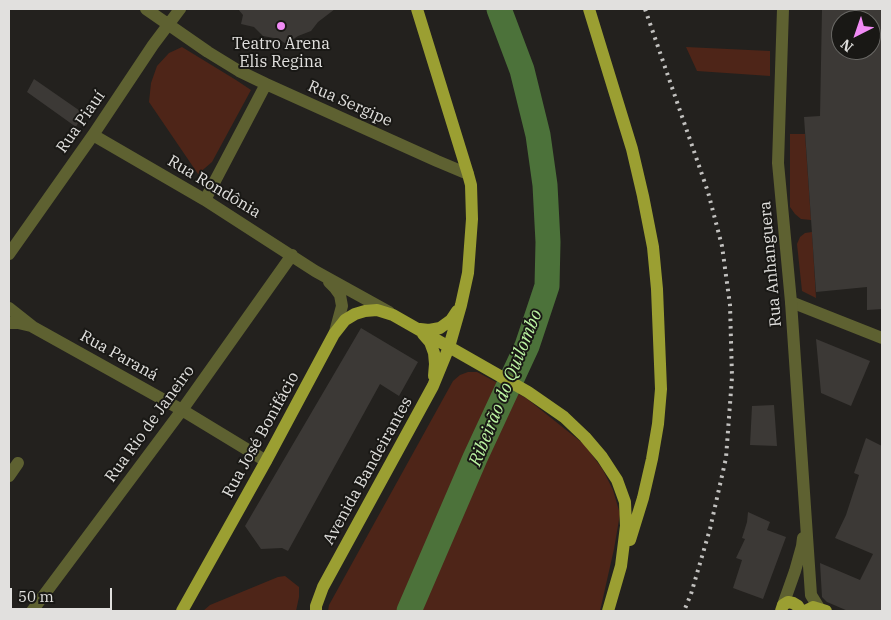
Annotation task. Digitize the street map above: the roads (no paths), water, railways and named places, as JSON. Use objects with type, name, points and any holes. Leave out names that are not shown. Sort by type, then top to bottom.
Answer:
[{"type":"main road","name":"Avenida Bandeirantes","points":[[316,611],[323,587],[433,386],[449,347],[468,274],[472,219],[471,185],[417,9]]},
{"type":"main road","points":[[589,9],[632,149],[653,248],[657,289],[661,389],[658,424],[643,498],[608,611]]},
{"type":"main road","points":[[416,328],[429,330],[444,326],[451,320],[461,304]]},
{"type":"main road","name":"Rua José Bonifácio","points":[[182,611],[334,334],[346,320],[364,311],[377,310],[393,315]]},
{"type":"main road","name":"Rua Rondônia","points":[[393,315],[449,347]]},
{"type":"main road","points":[[416,328],[427,338],[434,352],[435,371],[433,386]]},
{"type":"main road","points":[[449,347],[528,392],[564,418],[585,437],[602,457],[617,480],[625,502],[626,526],[621,566]]},
{"type":"main road","points":[[782,608],[788,602],[798,606],[801,611]]},
{"type":"main road","name":"Rua Anhanguera","points":[[805,611],[813,607],[822,610]]},
{"type":"street","name":"Rua Sergipe","points":[[146,9],[239,71],[437,162],[468,174]]},
{"type":"street","name":"Rua Piauí","points":[[9,254],[93,135],[153,45],[180,9]]},
{"type":"street","name":"Rua Anhanguera","points":[[783,9],[778,162],[791,302],[811,595],[822,610]]},
{"type":"street","points":[[205,200],[266,84]]},
{"type":"street","name":"Rua Rondônia","points":[[93,135],[205,200],[316,271],[393,315]]},
{"type":"street","name":"Rua Rio de Janeiro","points":[[32,611],[182,410],[292,255]]},
{"type":"street","name":"Rua Rondônia","points":[[316,271],[340,295],[342,306],[334,334]]},
{"type":"street","points":[[791,302],[882,338]]},
{"type":"street","name":"Rua Paraná","points":[[9,308],[33,327],[182,410],[266,461]]},
{"type":"street","points":[[9,323],[33,327]]},
{"type":"street","points":[[9,476],[18,464]]},
{"type":"street","name":"Rua Anhanguera","points":[[782,608],[802,546],[806,515]]},
{"type":"waterway","name":"Ribeirão do Quilombo","points":[[409,611],[475,458],[527,346],[547,286],[548,242],[545,185],[538,135],[522,70],[499,9]]},
{"type":"railway","points":[[645,9],[708,192],[722,246],[730,305],[732,377],[726,458],[710,529],[691,594],[684,611]]},
{"type":"place","name":"Teatro Arena Elis Regina","points":[[281,26]]}]
